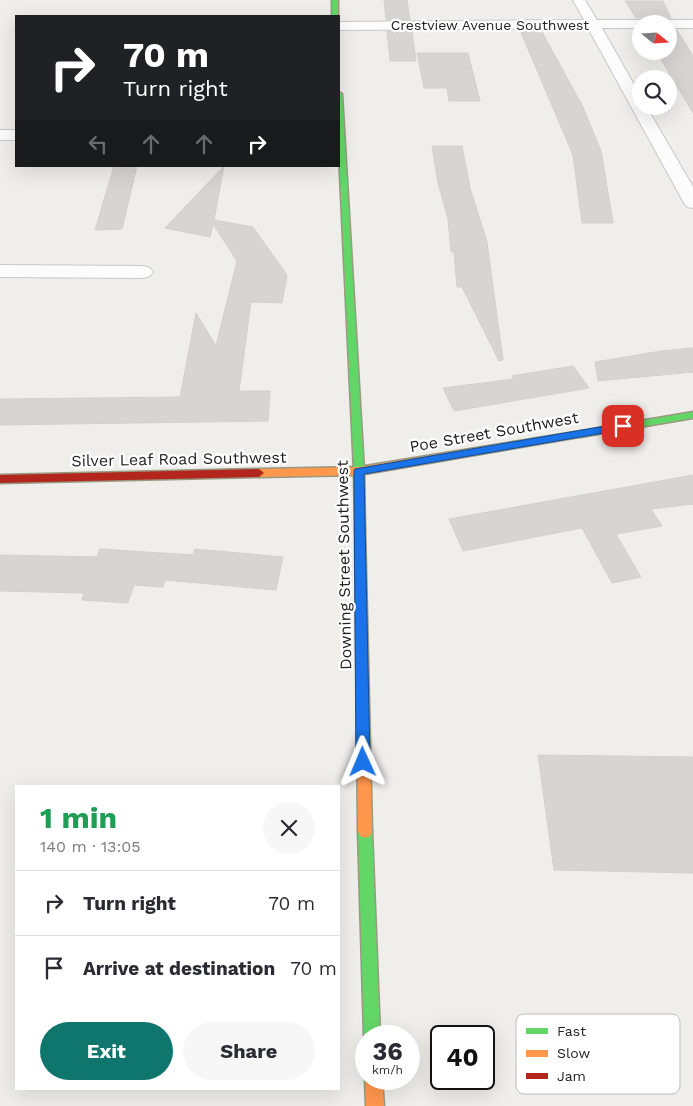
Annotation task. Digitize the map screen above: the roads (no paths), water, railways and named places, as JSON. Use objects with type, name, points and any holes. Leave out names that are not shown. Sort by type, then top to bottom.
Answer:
[{"type":"street","points":[[335,0],[335,15]]},
{"type":"street","points":[[579,0],[693,202]]},
{"type":"street","name":"Crestview Avenue Southwest","points":[[340,26],[632,24]]},
{"type":"street","points":[[678,24],[693,24]]},
{"type":"street","name":"Downing Street Southwest","points":[[340,132],[359,471],[365,854],[372,1025]]},
{"type":"street","points":[[0,136],[15,135]]},
{"type":"street","points":[[0,272],[143,272]]},
{"type":"street","name":"Poe Street Southwest","points":[[359,471],[693,415]]},
{"type":"street","name":"Silver Leaf Road Southwest","points":[[0,479],[359,471]]},
{"type":"street","points":[[374,1090],[375,1106]]}]
